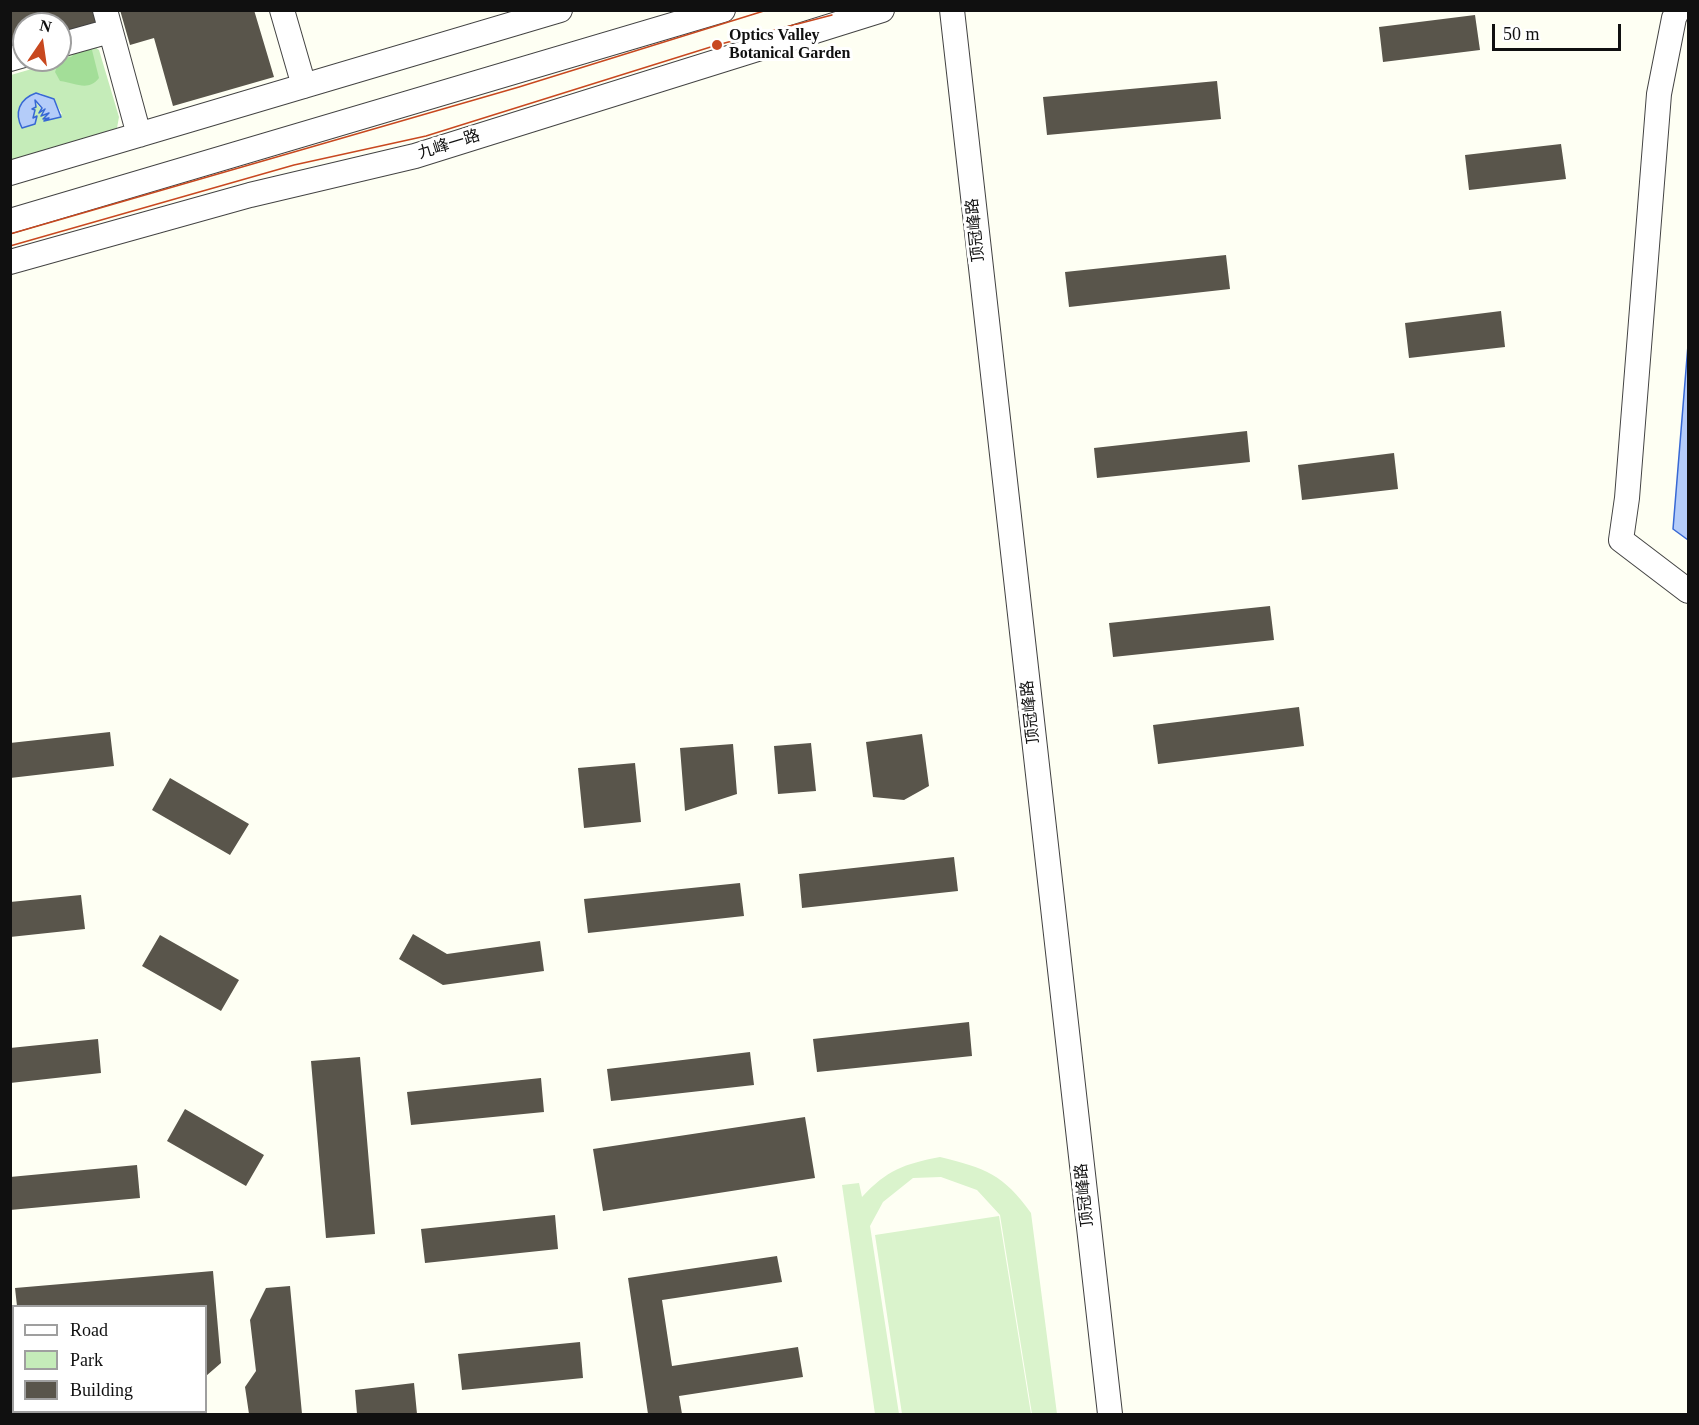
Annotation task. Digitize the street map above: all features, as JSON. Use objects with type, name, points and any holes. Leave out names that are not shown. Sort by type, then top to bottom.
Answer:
[{"type":"street","points":[[282,10],[304,86]]},
{"type":"street","points":[[10,173],[560,10]]},
{"type":"street","points":[[10,221],[723,10]]},
{"type":"street","name":"九峰一路","points":[[10,262],[250,195],[415,156],[882,10]]},
{"type":"street","name":"顶冠峰路","points":[[952,10],[1110,1414]]},
{"type":"street","points":[[1678,10],[1674,18],[1659,94],[1628,486],[1621,540],[1689,591]]},
{"type":"street","points":[[72,39],[107,21],[139,135]]},
{"type":"green space","points":[[95,47],[99,50],[119,117],[117,128],[11,162],[11,75],[21,72],[72,72],[72,52]],"holes":[[[40,93],[54,100],[62,114],[49,118],[49,113],[42,114],[45,109],[42,110],[34,100],[31,109],[33,118],[36,118],[34,123],[20,125],[18,113],[24,100]]]},
{"type":"green space","points":[[78,50],[92,50],[99,78],[86,86],[60,81],[55,72],[72,72],[72,56]]},
{"type":"green space","points":[[940,1157],[981,1169],[1002,1181],[1031,1213],[1057,1414],[1032,1414],[1000,1215],[977,1190],[941,1177],[913,1178],[883,1202],[870,1226],[899,1414],[875,1414],[842,1185],[859,1183],[862,1197],[888,1174],[916,1162]]},
{"type":"green space","points":[[999,1216],[1031,1414],[902,1414],[875,1235]]},
{"type":"water","points":[[36,93],[54,99],[61,117],[44,121],[49,118],[43,119],[49,113],[41,116],[45,109],[39,113],[42,108],[35,100],[36,107],[32,109],[35,110],[33,118],[37,116],[35,124],[22,128],[18,117],[20,107],[26,99]]},
{"type":"water","points":[[1688,345],[1688,540],[1673,529]]},
{"type":"building","points":[[10,10],[95,10],[99,22],[72,30],[72,12],[12,12],[12,47],[10,47]]},
{"type":"building","points":[[120,10],[254,10],[274,77],[173,106],[154,38],[130,45]]},
{"type":"building","points":[[1475,15],[1480,50],[1383,62],[1379,27]]},
{"type":"building","points":[[1217,81],[1221,119],[1047,135],[1043,97]]},
{"type":"building","points":[[1561,144],[1566,179],[1469,190],[1465,155]]},
{"type":"building","points":[[1226,255],[1230,289],[1069,307],[1065,272]]},
{"type":"building","points":[[1501,311],[1505,347],[1409,358],[1405,323]]},
{"type":"building","points":[[1247,431],[1250,462],[1097,478],[1094,448]]},
{"type":"building","points":[[1394,453],[1398,489],[1302,500],[1298,465]]},
{"type":"building","points":[[1270,606],[1274,640],[1113,657],[1109,623]]},
{"type":"building","points":[[1299,707],[1304,746],[1158,764],[1153,725]]},
{"type":"building","points":[[110,732],[114,766],[10,778],[10,743]]},
{"type":"building","points":[[922,734],[929,786],[904,800],[873,797],[866,742]]},
{"type":"building","points":[[811,743],[816,791],[778,794],[774,746]]},
{"type":"building","points":[[733,744],[737,794],[685,811],[680,748]]},
{"type":"building","points":[[635,763],[641,822],[584,828],[578,768]]},
{"type":"building","points":[[170,778],[249,824],[230,855],[152,810]]},
{"type":"building","points":[[954,857],[958,891],[802,908],[799,874]]},
{"type":"building","points":[[740,883],[744,916],[588,933],[584,899]]},
{"type":"building","points":[[81,895],[85,929],[10,937],[10,902]]},
{"type":"building","points":[[413,934],[447,954],[540,941],[544,971],[443,985],[399,959]]},
{"type":"building","points":[[160,935],[239,980],[221,1011],[142,966]]},
{"type":"building","points":[[969,1022],[972,1056],[817,1072],[813,1039]]},
{"type":"building","points":[[98,1039],[101,1073],[10,1083],[10,1048]]},
{"type":"building","points":[[750,1052],[754,1085],[611,1101],[607,1069]]},
{"type":"building","points":[[360,1057],[375,1234],[326,1238],[311,1061]]},
{"type":"building","points":[[541,1078],[544,1112],[411,1125],[407,1092]]},
{"type":"building","points":[[185,1109],[264,1155],[246,1186],[167,1141]]},
{"type":"building","points":[[805,1117],[815,1178],[603,1211],[593,1149]]},
{"type":"building","points":[[137,1165],[140,1198],[10,1210],[10,1177]]},
{"type":"building","points":[[555,1215],[558,1249],[425,1263],[421,1229]]},
{"type":"building","points":[[777,1256],[782,1282],[662,1300],[672,1366],[798,1347],[803,1377],[679,1396],[682,1414],[648,1414],[628,1278]]},
{"type":"building","points":[[213,1271],[221,1363],[207,1375],[207,1305],[17,1305],[15,1288]]},
{"type":"building","points":[[290,1286],[302,1414],[249,1414],[245,1387],[256,1371],[250,1320],[266,1288]]},
{"type":"building","points":[[580,1342],[583,1378],[462,1390],[458,1354]]},
{"type":"building","points":[[414,1383],[417,1414],[357,1414],[355,1390]]},
{"type":"building","points":[[26,1413],[169,1413],[169,1414]]},
{"type":"tram line","points":[[10,234],[519,87],[767,10]]},
{"type":"tram line","points":[[10,246],[294,165],[426,136],[717,45],[832,15]]},
{"type":"place","name":"Optics Valley Botanical Garden","points":[[717,45]]}]
